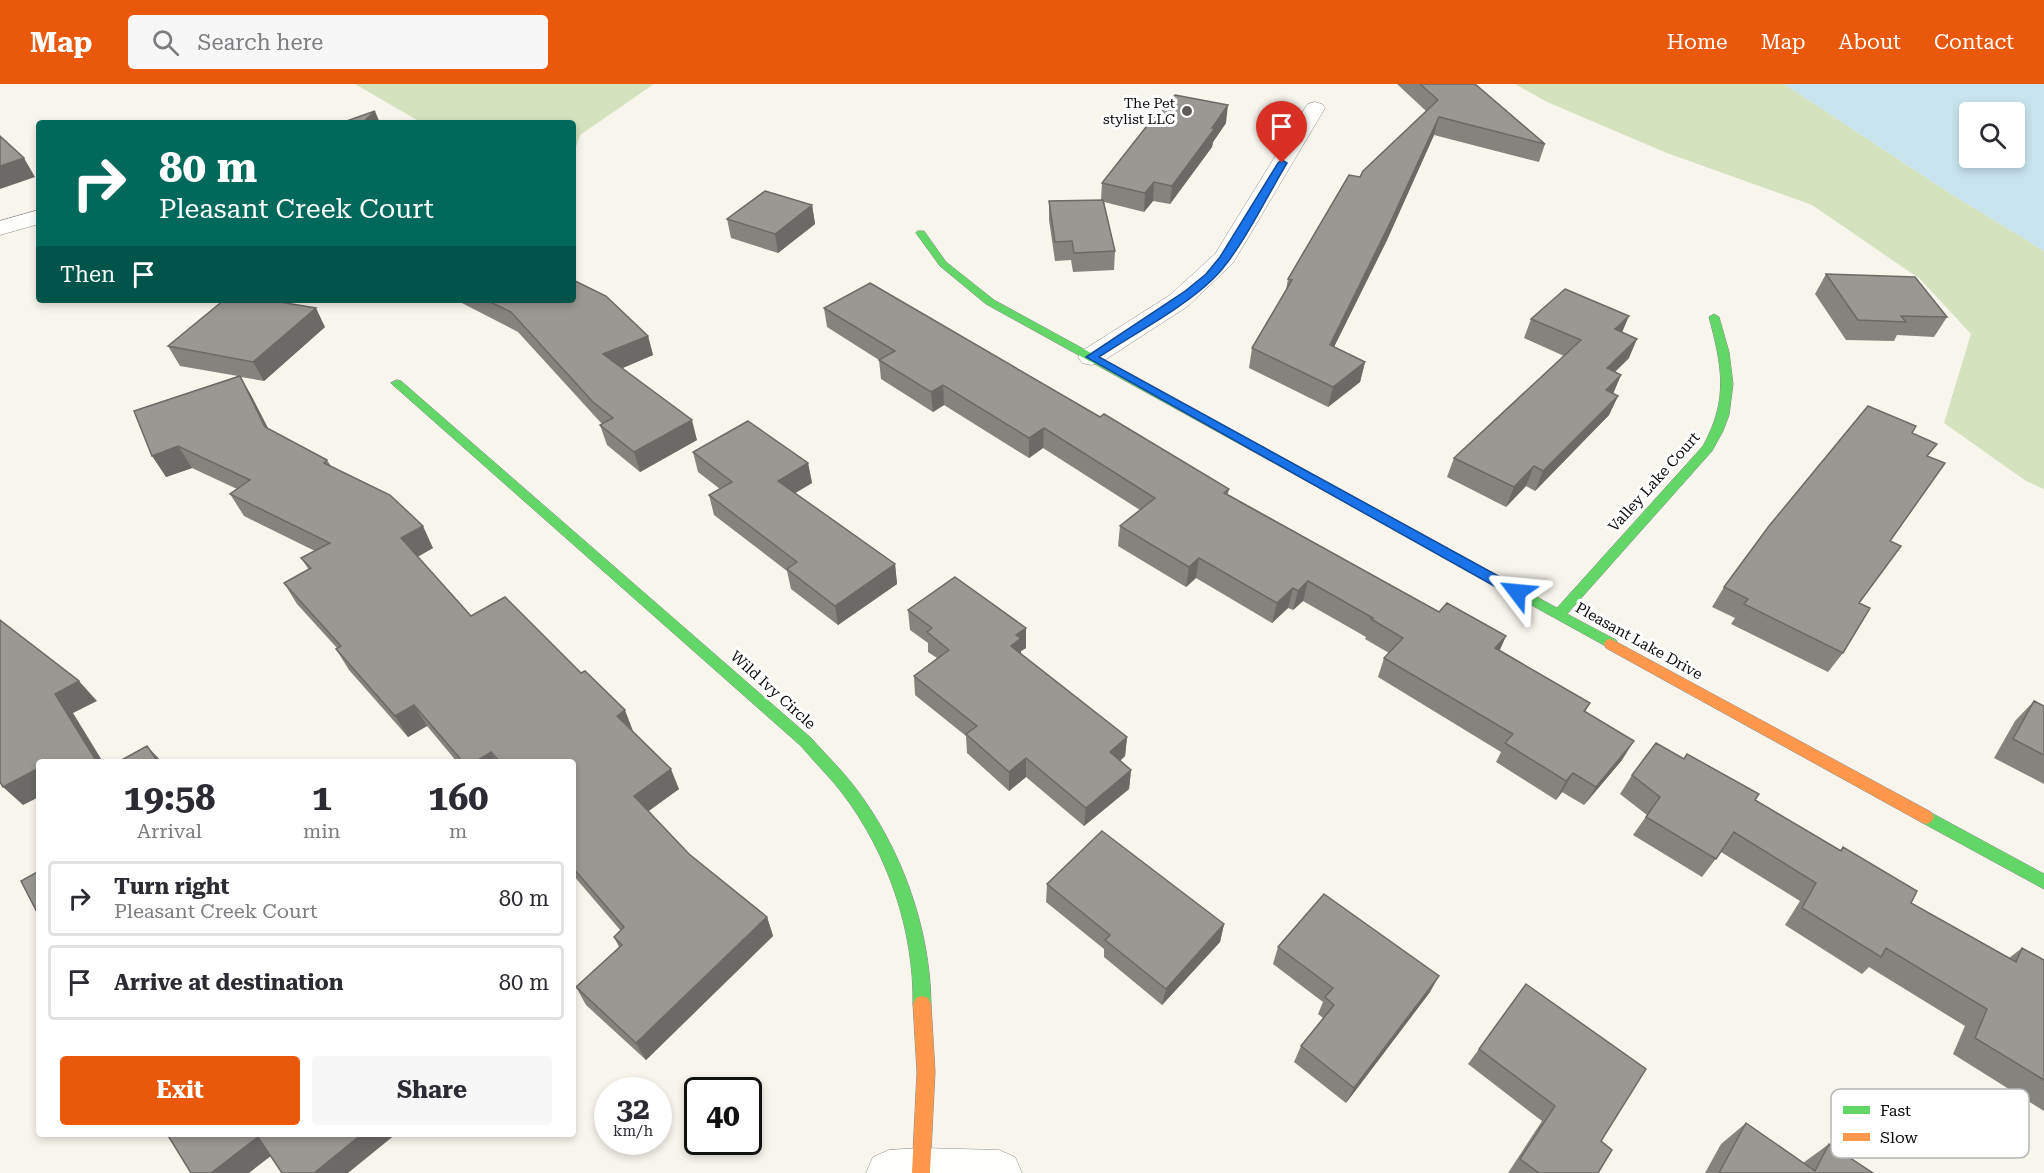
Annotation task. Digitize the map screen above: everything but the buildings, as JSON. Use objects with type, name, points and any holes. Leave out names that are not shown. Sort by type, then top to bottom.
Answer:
[{"type":"street","points":[[1091,357],[1188,294],[1210,277],[1225,258],[1315,108]]},
{"type":"street","points":[[0,228],[36,218]]},
{"type":"street","name":"Pleasant Lake Drive","points":[[921,233],[944,264],[990,302],[2044,882]]},
{"type":"street","name":"Valley Lake Court","points":[[1558,615],[1718,434],[1730,401],[1730,384],[1714,317]]},
{"type":"street","name":"Wild Ivy Circle","points":[[397,383],[806,742],[818,758],[834,772],[859,807],[891,865],[907,909],[920,958],[926,1072],[905,1172]]},
{"type":"street","points":[[905,1172],[999,1173]]},
{"type":"green space","points":[[355,84],[654,84],[580,135],[576,148],[576,120],[417,120]]},
{"type":"green space","points":[[1515,84],[1784,84],[1948,192],[2044,251],[2044,489],[2026,481],[1944,423],[1971,334],[1920,279],[1812,205],[1667,153],[1547,102]]},
{"type":"water","points":[[1784,84],[2044,84],[2044,251],[1948,192]]},
{"type":"traffic: fast","points":[[921,233],[943,264],[990,302],[1611,644]]},
{"type":"traffic: fast","points":[[1558,615],[1708,448],[1717,431],[1724,415],[1728,384],[1714,317]]},
{"type":"traffic: fast","points":[[397,383],[806,742],[834,772],[849,790],[877,835],[899,885],[920,958],[922,1004]]},
{"type":"traffic: fast","points":[[1926,817],[2044,882]]},
{"type":"traffic: slow","points":[[1611,644],[1926,817]]},
{"type":"traffic: slow","points":[[921,1171],[926,1072],[922,1004]]},
{"type":"place","name":"The Pet stylist LLC","points":[[1187,111]]},
{"type":"route","points":[[1282,163],[1225,258],[1210,277],[1188,294],[1091,357],[1517,592]]}]
